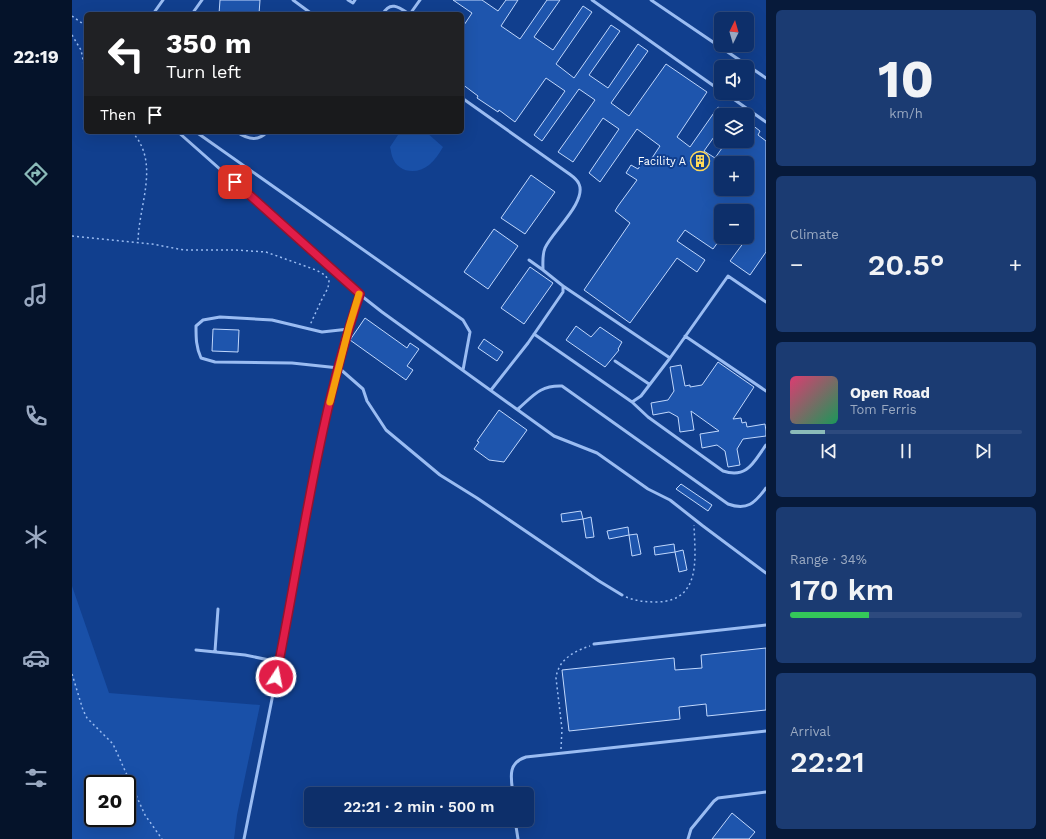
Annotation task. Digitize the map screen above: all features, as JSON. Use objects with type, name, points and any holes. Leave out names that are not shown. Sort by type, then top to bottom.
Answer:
[{"type":"lane","points":[[155,12],[164,0]]},
{"type":"lane","points":[[193,12],[202,0]]},
{"type":"lane","points":[[292,0],[309,12]]},
{"type":"lane","points":[[348,0],[353,3],[355,0]]},
{"type":"lane","points":[[411,12],[420,0]]},
{"type":"lane","points":[[592,0],[714,85]]},
{"type":"lane","points":[[651,0],[766,78]]},
{"type":"lane","points":[[384,12],[387,8],[397,6],[407,12]]},
{"type":"lane","points":[[464,99],[568,173],[579,183],[581,190],[576,205],[546,247],[543,256],[543,270]]},
{"type":"lane","points":[[734,100],[766,122]]},
{"type":"lane","points":[[180,134],[382,312],[554,436],[597,453],[648,489],[670,500],[694,520],[766,573]]},
{"type":"lane","points":[[199,134],[464,320],[470,332],[464,370]]},
{"type":"lane","points":[[240,134],[252,139],[266,134]]},
{"type":"lane","points":[[529,260],[563,286],[670,358]]},
{"type":"lane","points":[[632,402],[641,396],[670,358],[728,276],[766,302]]},
{"type":"lane","points":[[491,390],[534,334],[563,292],[563,286]]},
{"type":"lane","points":[[244,839],[280,662],[326,418],[349,329],[360,294]]},
{"type":"lane","points":[[349,329],[322,332],[272,320],[220,317],[203,320],[196,326],[197,350],[201,358],[215,362],[292,363],[339,368],[363,389],[367,401],[386,430],[440,475],[622,595]]},
{"type":"lane","points":[[534,334],[632,402],[648,417],[723,471],[739,472],[749,469],[766,445]]},
{"type":"lane","points":[[685,336],[766,391]]},
{"type":"lane","points":[[615,361],[649,384]]},
{"type":"lane","points":[[518,409],[540,389],[562,386],[728,504],[740,507],[748,505],[758,499],[766,488]]},
{"type":"lane","points":[[215,651],[218,609]]},
{"type":"lane","points":[[594,644],[766,625]]},
{"type":"lane","points":[[196,650],[245,655],[280,662]]},
{"type":"lane","points":[[512,787],[511,772],[518,761],[526,757],[766,731]]},
{"type":"lane","points":[[688,839],[691,829],[718,798],[766,792]]},
{"type":"lane","points":[[517,827],[518,839]]},
{"type":"path","points":[[72,16],[84,25]]},
{"type":"path","points":[[72,35],[81,50],[84,64]]},
{"type":"path","points":[[134,134],[141,146],[147,164],[138,243]]},
{"type":"path","points":[[72,236],[138,243],[184,250],[236,250],[266,252],[325,275],[329,281],[328,288],[309,329]]},
{"type":"path","points":[[622,595],[644,601],[662,602],[672,600],[685,590],[693,575],[695,563],[694,520]]},
{"type":"path","points":[[560,753],[562,729],[556,672],[559,666],[571,654],[594,644]]},
{"type":"path","points":[[72,674],[83,710],[87,718],[113,744],[145,815],[162,839]]},
{"type":"shaded area","points":[[399,134],[428,134],[443,147],[429,165],[419,170],[408,171],[398,166],[395,162],[390,147]]},
{"type":"shaded area","points":[[72,586],[109,693],[260,705],[237,815],[234,839],[72,839]]},
{"type":"building","points":[[220,0],[260,0],[259,12],[219,12]]},
{"type":"building","name":"Facility A","points":[[453,0],[482,0],[498,11],[506,0],[518,0],[501,26],[520,39],[547,0],[560,0],[534,37],[553,50],[583,6],[592,12],[556,64],[574,78],[611,25],[620,31],[589,75],[608,88],[638,44],[648,51],[611,103],[629,116],[666,64],[707,92],[677,137],[690,147],[714,113],[714,137],[704,151],[714,157],[714,196],[754,196],[754,156],[716,156],[722,148],[754,148],[754,126],[760,131],[758,135],[766,141],[766,252],[750,275],[730,261],[743,244],[754,244],[754,204],[714,204],[714,244],[717,244],[713,249],[685,230],[677,241],[705,260],[697,272],[677,258],[630,323],[584,290],[630,223],[615,211],[637,180],[626,173],[631,165],[638,169],[642,163],[646,167],[660,146],[637,129],[600,182],[589,173],[619,129],[603,118],[573,162],[558,152],[595,100],[579,89],[542,141],[534,135],[565,91],[546,78],[515,122],[499,110],[498,112],[477,98],[478,96],[464,86],[464,25],[472,13]]},
{"type":"building","points":[[531,175],[555,192],[525,234],[501,218]]},
{"type":"building","points":[[494,229],[518,246],[488,289],[464,272]]},
{"type":"building","points":[[530,267],[553,283],[524,324],[501,308]]},
{"type":"building","points":[[365,318],[407,348],[410,343],[419,349],[407,366],[413,370],[406,380],[350,340]]},
{"type":"building","points":[[576,326],[591,337],[600,327],[622,342],[618,349],[619,350],[605,367],[566,340]]},
{"type":"building","points":[[213,329],[239,330],[238,352],[212,351]]},
{"type":"building","points":[[484,339],[503,352],[497,361],[478,348]]},
{"type":"building","points":[[718,362],[754,387],[733,419],[741,418],[742,423],[746,422],[747,427],[765,424],[766,431],[766,436],[743,439],[737,449],[740,465],[728,467],[725,451],[717,445],[702,448],[700,434],[719,431],[691,411],[694,430],[680,432],[678,417],[669,412],[653,415],[651,403],[668,400],[674,391],[670,367],[681,365],[685,386],[690,385],[690,387],[702,385]]},
{"type":"building","points":[[499,410],[527,430],[504,462],[489,460],[474,449],[479,442],[477,441]]},
{"type":"building","points":[[681,484],[712,505],[708,511],[676,489]]},
{"type":"building","points":[[581,511],[583,519],[562,522],[561,514]]},
{"type":"building","points":[[591,517],[594,537],[586,538],[583,519]]},
{"type":"building","points":[[628,527],[629,535],[609,539],[607,531]]},
{"type":"building","points":[[637,534],[641,554],[632,556],[629,535]]},
{"type":"building","points":[[674,544],[675,552],[655,555],[654,547]]},
{"type":"building","points":[[683,550],[687,570],[679,572],[675,552]]},
{"type":"building","points":[[766,648],[766,710],[707,716],[706,704],[679,707],[680,719],[569,731],[562,670],[674,658],[675,670],[702,668],[701,655]]},
{"type":"building","points":[[732,813],[755,832],[749,839],[712,839]]},
{"type":"slow traffic","points":[[330,402],[359,294]]},
{"type":"place","name":"Facility A","points":[[700,161]]},
{"type":"route","points":[[235,182],[360,294],[349,327],[326,418],[276,677]]}]
